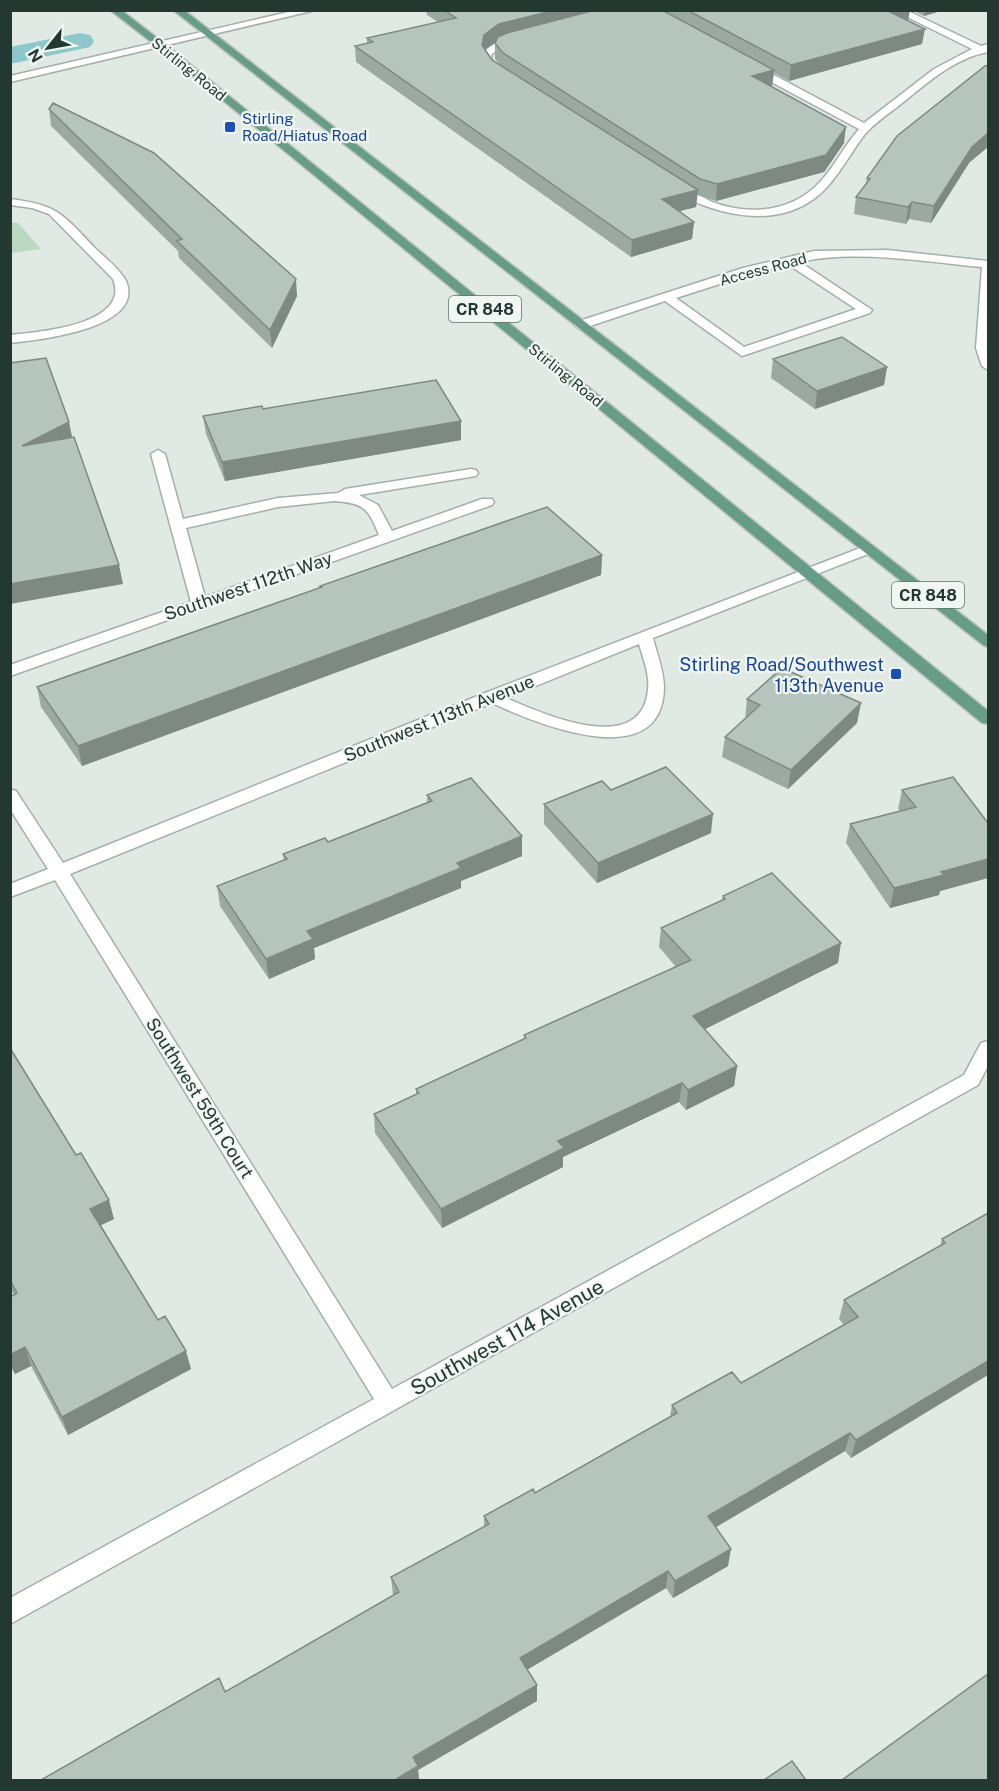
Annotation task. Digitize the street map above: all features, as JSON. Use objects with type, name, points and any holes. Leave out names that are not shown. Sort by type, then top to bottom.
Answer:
[{"type":"main road","name":"Stirling Road","points":[[114,10],[162,46],[988,719]]},
{"type":"main road","name":"CR 848","points":[[177,10],[988,642]]},
{"type":"street","points":[[10,79],[312,10]]},
{"type":"street","points":[[897,10],[986,50]]},
{"type":"street","points":[[507,78],[490,66],[486,54],[495,47],[525,38]]},
{"type":"street","points":[[664,180],[694,200],[726,212],[770,212],[806,199],[819,189],[865,128],[927,76],[956,59],[986,50]]},
{"type":"street","points":[[738,61],[865,128]]},
{"type":"street","points":[[10,339],[70,330],[106,315],[121,301],[123,292],[118,278],[53,212],[44,207],[15,202]]},
{"type":"street","name":"Access Road","points":[[580,326],[747,272],[814,255],[887,254],[988,265]]},
{"type":"street","points":[[667,297],[742,352],[866,310],[791,261]]},
{"type":"street","points":[[988,265],[982,348],[988,366]]},
{"type":"street","points":[[158,454],[199,602]]},
{"type":"street","points":[[178,525],[301,499],[471,473]]},
{"type":"street","points":[[334,495],[354,497],[371,505],[387,537]]},
{"type":"street","name":"Southwest 112th Way","points":[[10,671],[199,602],[487,502]]},
{"type":"street","name":"Southwest 113th Avenue","points":[[10,891],[491,697],[868,549]]},
{"type":"street","points":[[491,697],[552,724],[582,730],[616,732],[639,725],[650,713],[656,691],[645,636]]},
{"type":"street","name":"Southwest 59th Court","points":[[10,795],[388,1402]]},
{"type":"street","name":"Southwest 114 Avenue","points":[[10,1612],[971,1080],[988,1048]]},
{"type":"green space","points":[[10,223],[18,223],[41,249],[11,253]]},
{"type":"building","points":[[444,10],[555,10],[499,24],[484,35],[482,45],[492,60],[698,190],[662,199],[694,222],[632,240],[355,46],[373,42],[367,38],[456,18]]},
{"type":"building","points":[[595,10],[662,10],[774,70],[752,76],[846,127],[826,155],[717,184],[700,179],[503,53],[495,43],[498,37],[507,33]]},
{"type":"building","points":[[687,10],[890,10],[888,11],[925,29],[791,65]]},
{"type":"building","points":[[988,65],[988,133],[972,147],[934,206],[912,202],[908,207],[856,197],[897,136]]},
{"type":"building","points":[[53,103],[154,153],[296,279],[270,330],[177,241],[182,239],[49,109]]},
{"type":"building","points":[[842,337],[887,367],[817,391],[773,359]]},
{"type":"building","points":[[46,358],[69,422],[22,446],[74,437],[119,565],[10,584],[10,363]]},
{"type":"building","points":[[436,380],[461,421],[222,462],[203,416],[262,406],[263,409]]},
{"type":"building","points":[[547,507],[602,555],[78,746],[37,687],[322,587],[320,586]]},
{"type":"building","points":[[782,668],[861,703],[791,770],[725,737],[760,705],[747,699]]},
{"type":"building","points":[[666,767],[713,814],[598,863],[544,804],[602,781],[611,790]]},
{"type":"building","points":[[953,777],[988,823],[988,859],[941,872],[944,875],[894,888],[850,824],[916,807],[902,790]]},
{"type":"building","points":[[471,778],[522,836],[457,863],[461,868],[307,931],[313,939],[266,959],[217,886],[287,859],[283,854],[325,838],[328,842],[432,801],[427,795]]},
{"type":"building","points":[[772,873],[841,943],[693,1016],[737,1066],[688,1090],[682,1083],[558,1141],[564,1148],[441,1209],[374,1114],[419,1093],[416,1089],[526,1038],[524,1035],[691,960],[661,928],[725,899],[723,896]]},
{"type":"building","points":[[10,1048],[76,1155],[81,1153],[109,1200],[90,1209],[158,1320],[165,1316],[186,1351],[62,1417],[25,1347],[10,1355],[10,1297],[17,1293],[10,1280]]},
{"type":"building","points":[[988,1213],[988,1361],[856,1440],[850,1433],[708,1516],[731,1549],[675,1581],[668,1571],[520,1658],[537,1685],[413,1757],[418,1766],[395,1780],[41,1780],[219,1678],[225,1692],[399,1592],[391,1577],[489,1524],[484,1516],[533,1489],[535,1493],[677,1413],[672,1405],[732,1372],[741,1383],[858,1317],[844,1300],[945,1243],[942,1239]]},
{"type":"building","points":[[988,1674],[988,1780],[842,1780]]},
{"type":"building","points":[[792,1761],[806,1780],[764,1780]]},
{"type":"waterway","points":[[10,56],[80,41]]},
{"type":"place","name":"Stirling Road/Hiatus Road","points":[[230,127]]},
{"type":"place","name":"Stirling Road/Southwest 113th Avenue","points":[[896,674]]}]
